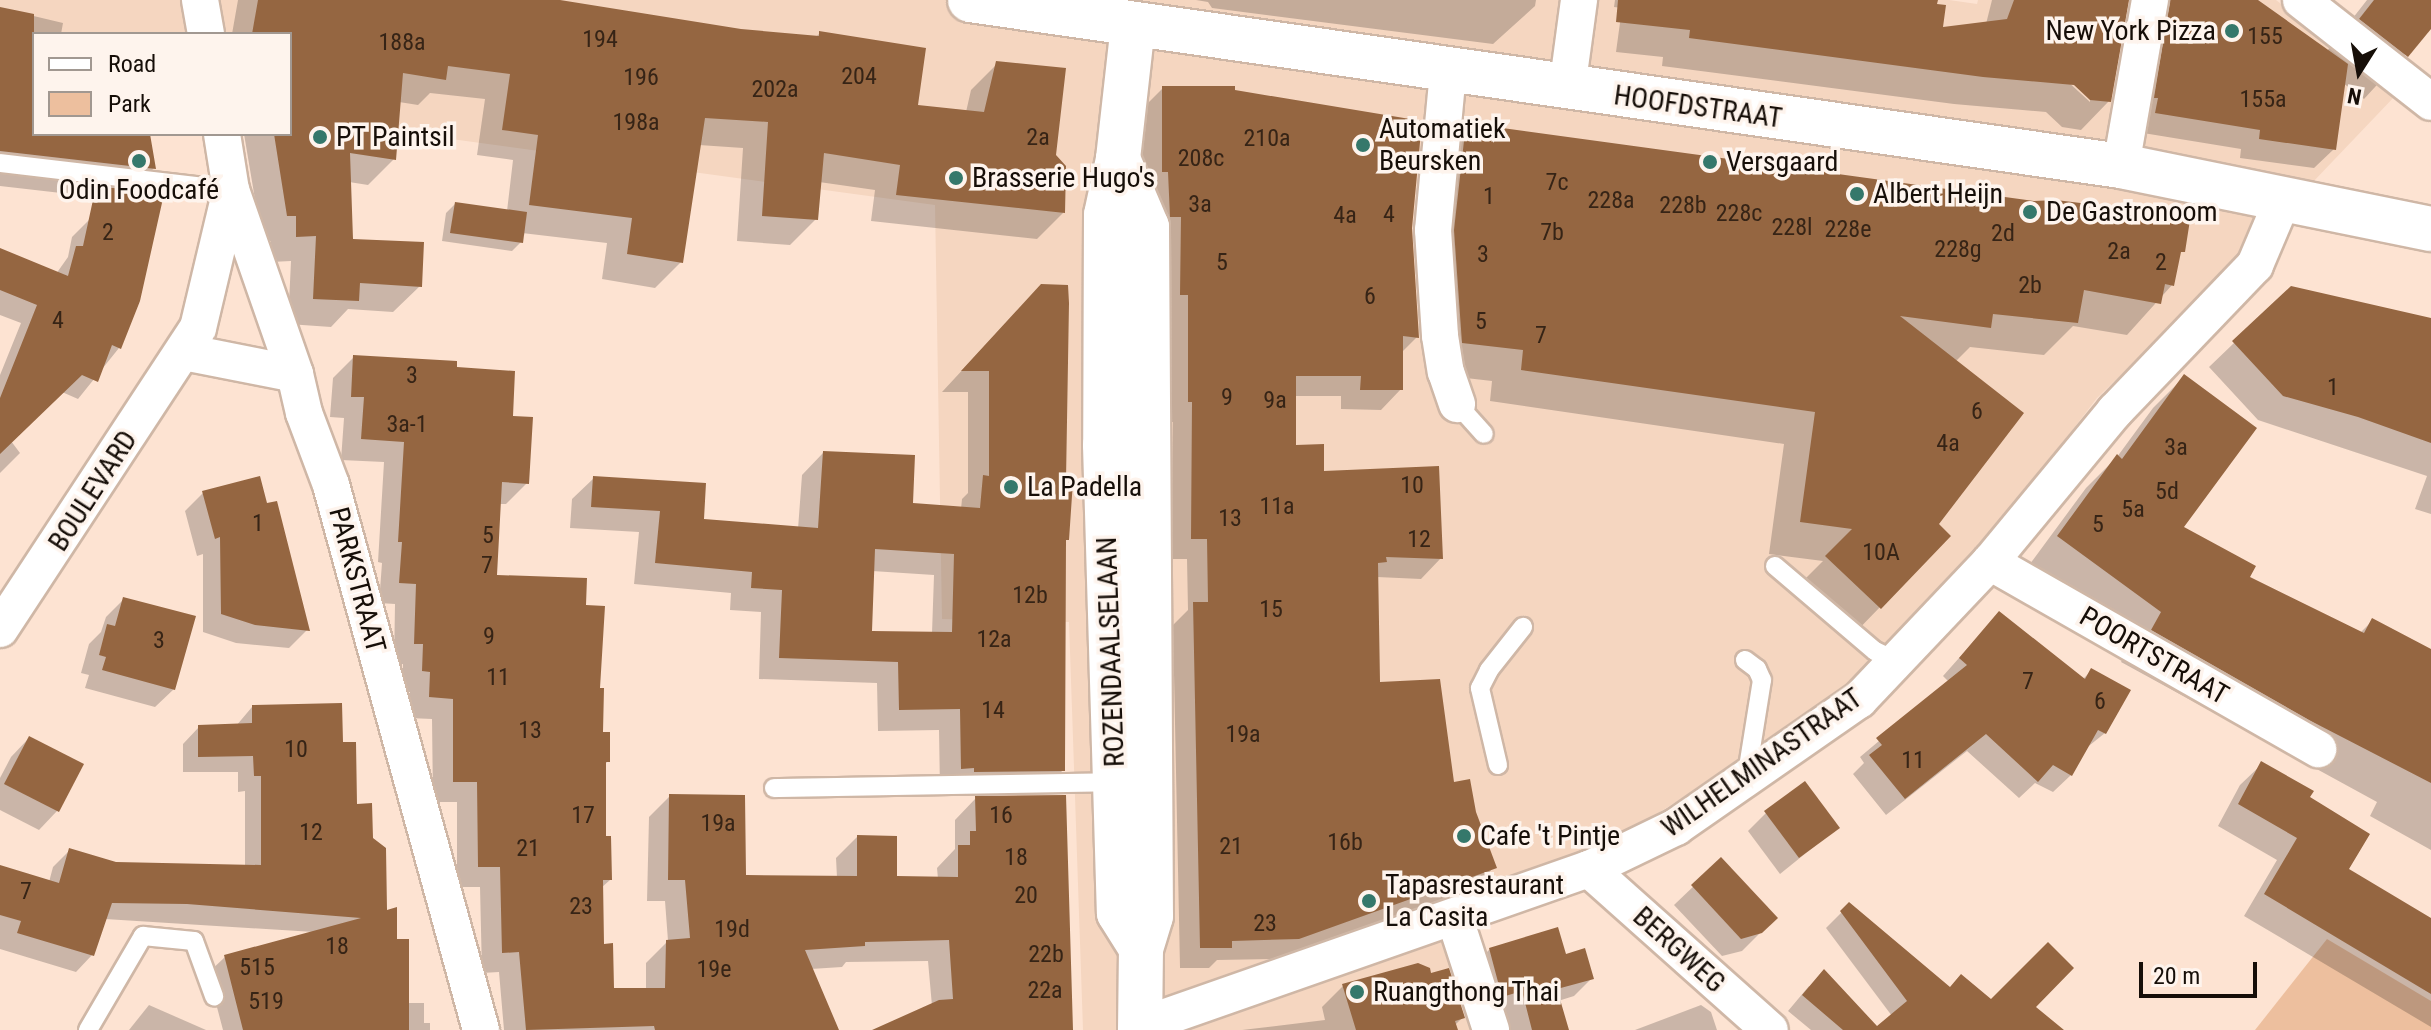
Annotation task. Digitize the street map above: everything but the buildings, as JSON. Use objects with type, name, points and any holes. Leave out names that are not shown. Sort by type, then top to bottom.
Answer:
[{"type":"main road","name":"HOOFDSTRAAT","points":[[970,0],[1448,72],[2121,166],[2283,199],[2429,220]]},
{"type":"main road","name":"ROZENDAALSELAAN","points":[[1133,25],[1118,159],[1106,215],[1105,445],[1132,782],[1119,913],[1141,948],[1140,1028]]},
{"type":"street","points":[[200,0],[206,32]]},
{"type":"street","points":[[1567,89],[1579,0]]},
{"type":"street","points":[[2121,166],[2150,0]]},
{"type":"street","points":[[2316,5],[2431,102]]},
{"type":"street","points":[[1448,72],[1433,230],[1440,336],[1446,372],[1457,404]]},
{"type":"street","name":"PARKSTRAAT","points":[[222,136],[231,190],[295,374],[304,413],[331,485],[481,1030]]},
{"type":"street","name":"BOULEVARD","points":[[0,629],[14,586],[184,352],[198,328],[231,190]]},
{"type":"street","name":"WILHELMINASTRAAT","points":[[1140,1028],[1455,919],[1589,869],[1676,827],[1859,700],[1990,562],[2115,411],[2255,265],[2283,199]]},
{"type":"street","points":[[184,352],[295,374]]},
{"type":"street","name":"POORTSTRAAT","points":[[1990,562],[2318,749]]},
{"type":"street","name":"BERGWEG","points":[[1589,869],[1770,1030]]},
{"type":"street","points":[[1455,919],[1491,1030]]},
{"type":"lane","points":[[0,163],[231,190]]},
{"type":"lane","points":[[1457,404],[1484,434]]},
{"type":"lane","points":[[1775,566],[1875,651],[1896,661]]},
{"type":"lane","points":[[1498,765],[1480,688],[1489,670],[1523,627]]},
{"type":"lane","points":[[1744,780],[1762,680],[1757,669],[1745,660]]},
{"type":"lane","points":[[774,788],[1132,782]]},
{"type":"lane","points":[[88,1030],[143,936],[194,941],[214,996]]},
{"type":"shaded area","points":[[0,0],[1949,0],[1977,4],[1978,0],[2276,0],[2396,95],[2228,271],[2097,398],[1980,550],[1867,677],[1788,735],[1719,774],[1615,841],[1437,906],[1474,1030],[1083,1030],[1069,622],[942,619],[935,205],[292,117],[292,32],[32,32],[32,37],[0,77]]},
{"type":"green space","points":[[2327,939],[2431,1001],[2431,1030],[2255,1030]]},
{"type":"place","name":"New York Pizza","points":[[2232,31]]},
{"type":"place","name":"PT Paintsil","points":[[320,137]]},
{"type":"place","name":"Automatiek Beursken","points":[[1363,145]]},
{"type":"place","name":"Odin Foodcafé","points":[[139,161]]},
{"type":"place","name":"Versgaard","points":[[1710,162]]},
{"type":"place","name":"Brasserie Hugo's","points":[[956,178]]},
{"type":"place","name":"Albert Heijn","points":[[1857,194]]},
{"type":"place","name":"De Gastronoom","points":[[2030,212]]},
{"type":"place","name":"La Padella","points":[[1011,487]]},
{"type":"place","name":"Cafe 't Pintje","points":[[1464,836]]},
{"type":"place","name":"Tapasrestaurant La Casita","points":[[1369,901]]},
{"type":"place","name":"Ruangthong Thai","points":[[1357,992]]}]
